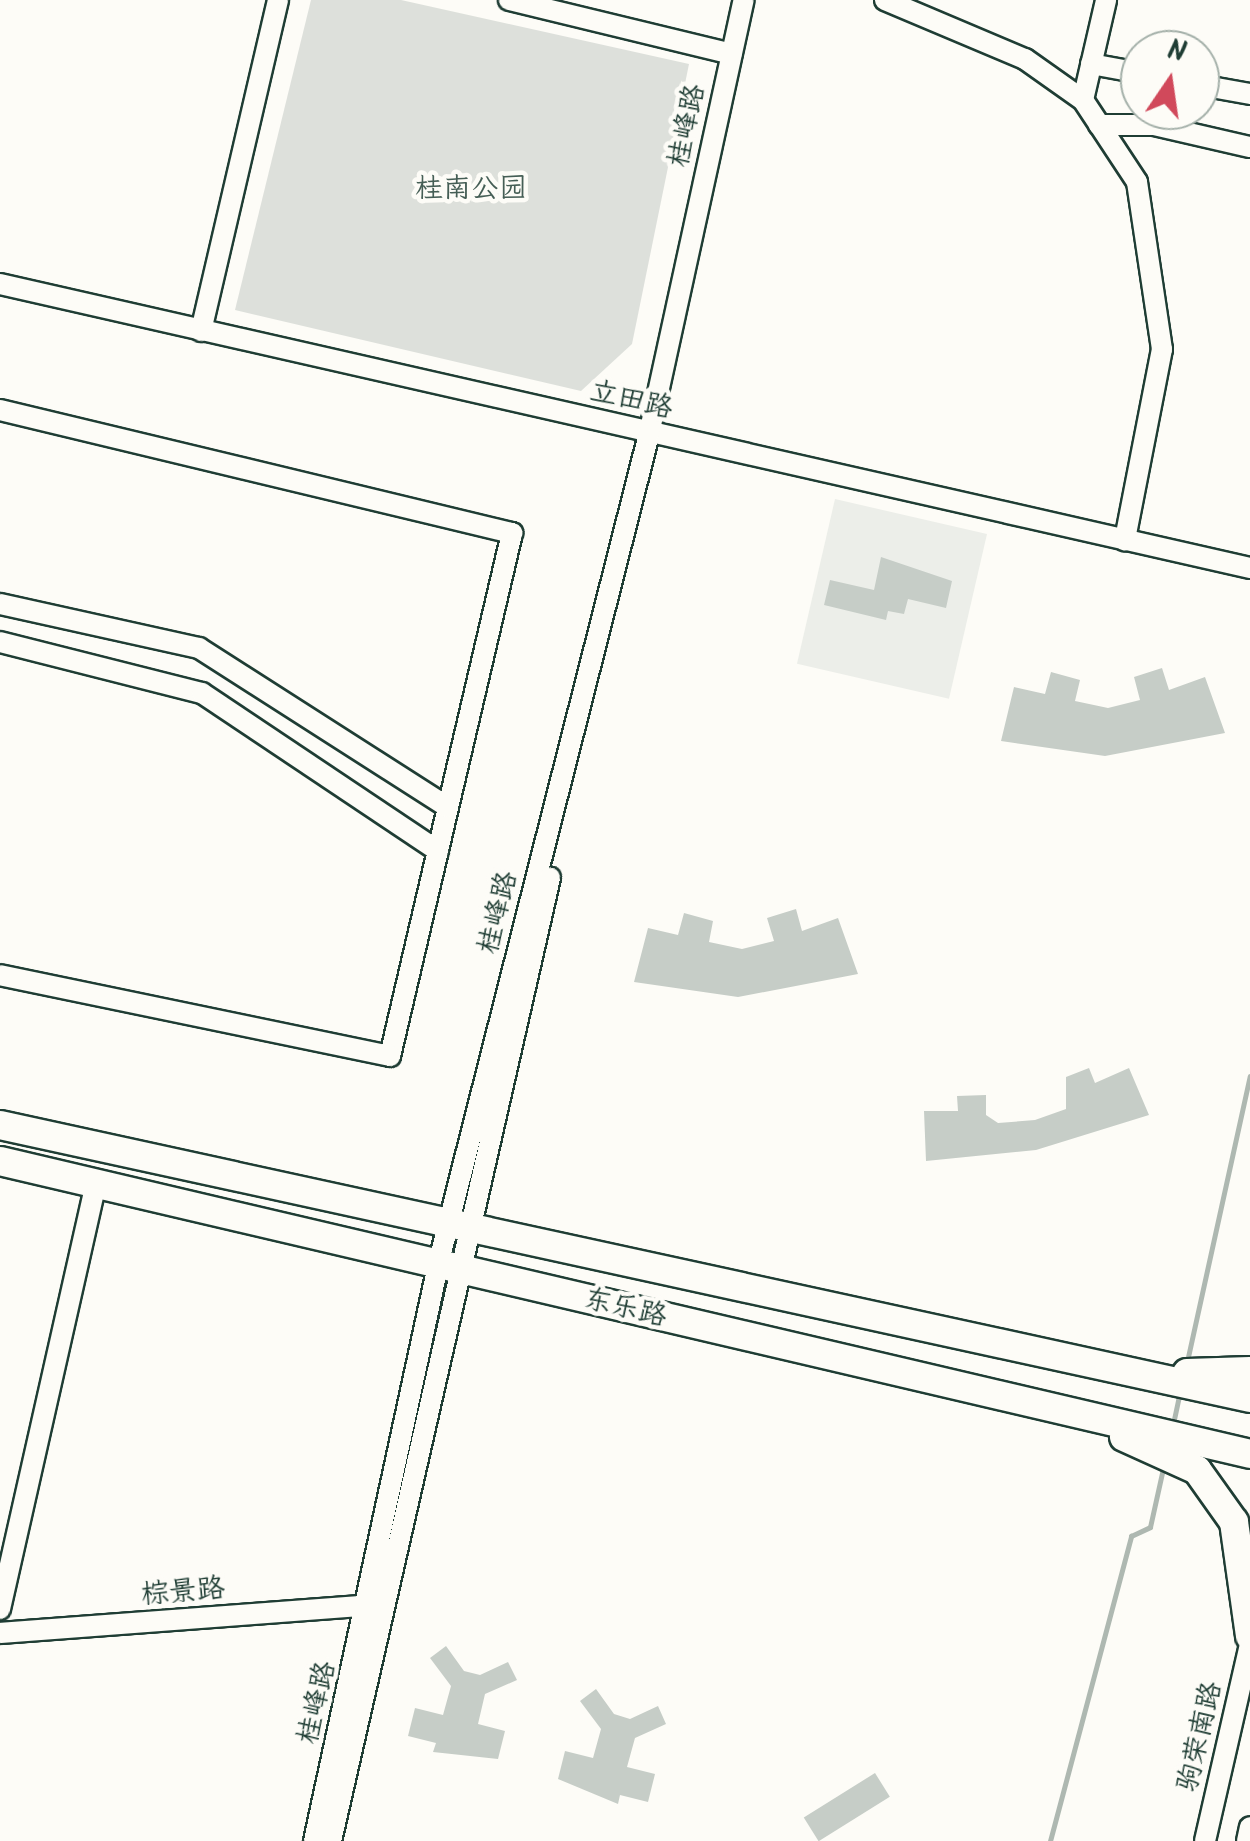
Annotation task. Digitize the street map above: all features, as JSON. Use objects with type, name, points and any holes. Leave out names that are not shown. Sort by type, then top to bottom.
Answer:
[{"type":"main road","name":"东乐路","points":[[0,1125],[457,1227],[1175,1378],[1250,1398]]},
{"type":"main road","name":"东乐路","points":[[0,1161],[1045,1406],[1168,1446],[1250,1454]]},
{"type":"main road","points":[[1175,1378],[1250,1371]]},
{"type":"main road","points":[[1168,1446],[1197,1470],[1234,1522],[1250,1636]]},
{"type":"street","points":[[200,331],[278,0]]},
{"type":"street","points":[[509,0],[732,54]]},
{"type":"street","name":"桂峰路","points":[[314,1841],[457,1227],[652,434],[744,0]]},
{"type":"street","points":[[652,434],[753,0]]},
{"type":"street","points":[[884,0],[1025,60],[1082,100],[1137,182],[1162,349],[1125,540]]},
{"type":"street","points":[[1082,100],[1106,0]]},
{"type":"street","points":[[1091,64],[1120,69]]},
{"type":"street","points":[[1220,89],[1250,94]]},
{"type":"street","points":[[1100,125],[1154,125],[1250,147]]},
{"type":"street","name":"立田路","points":[[0,284],[1250,568]]},
{"type":"street","points":[[0,410],[512,533],[390,1056],[0,976]]},
{"type":"street","points":[[0,604],[198,648],[448,808]]},
{"type":"street","points":[[0,642],[202,693],[438,851]]},
{"type":"street","points":[[0,1609],[96,1183]]},
{"type":"street","points":[[331,1841],[449,1264]]},
{"type":"street","name":"棕景路","points":[[0,1634],[370,1604]]},
{"type":"street","name":"驹荣南路","points":[[1205,1841],[1250,1644]]},
{"type":"street","points":[[1247,1841],[1250,1828]]},
{"type":"shaded area","points":[[835,499],[987,534],[949,699],[797,664]]},
{"type":"green space","name":"桂南公园","points":[[311,0],[401,0],[689,64],[632,344],[581,391],[235,310]]},
{"type":"building","points":[[881,557],[952,581],[946,608],[908,599],[904,614],[888,611],[886,620],[824,605],[830,580],[874,590]]},
{"type":"building","points":[[1162,668],[1169,690],[1205,677],[1225,733],[1105,756],[1001,741],[1014,687],[1045,694],[1051,672],[1080,680],[1075,701],[1108,708],[1140,700],[1134,677]]},
{"type":"building","points":[[796,909],[802,931],[838,918],[858,974],[738,997],[634,982],[648,928],[678,935],[684,913],[713,921],[709,942],[742,949],[774,941],[767,918]]},
{"type":"building","points":[[1089,1068],[1095,1083],[1129,1068],[1149,1115],[1036,1150],[926,1161],[924,1111],[958,1111],[957,1096],[986,1095],[986,1115],[998,1123],[1035,1120],[1066,1109],[1066,1077]]},
{"type":"building","points":[[446,1646],[464,1671],[480,1675],[508,1662],[517,1680],[485,1694],[478,1724],[505,1731],[498,1759],[433,1752],[436,1743],[408,1736],[415,1708],[443,1715],[451,1686],[430,1658]]},
{"type":"building","points":[[596,1689],[614,1714],[630,1719],[658,1706],[666,1724],[635,1738],[627,1767],[655,1774],[648,1802],[620,1795],[618,1804],[558,1779],[565,1751],[593,1758],[601,1729],[580,1701]]},
{"type":"building","points":[[875,1773],[890,1797],[819,1841],[804,1818]]},
{"type":"waterway","points":[[1186,1366],[1250,1076]]},
{"type":"waterway","points":[[1173,1424],[1180,1391]]},
{"type":"waterway","points":[[1050,1841],[1131,1536],[1150,1527],[1164,1464]]}]
